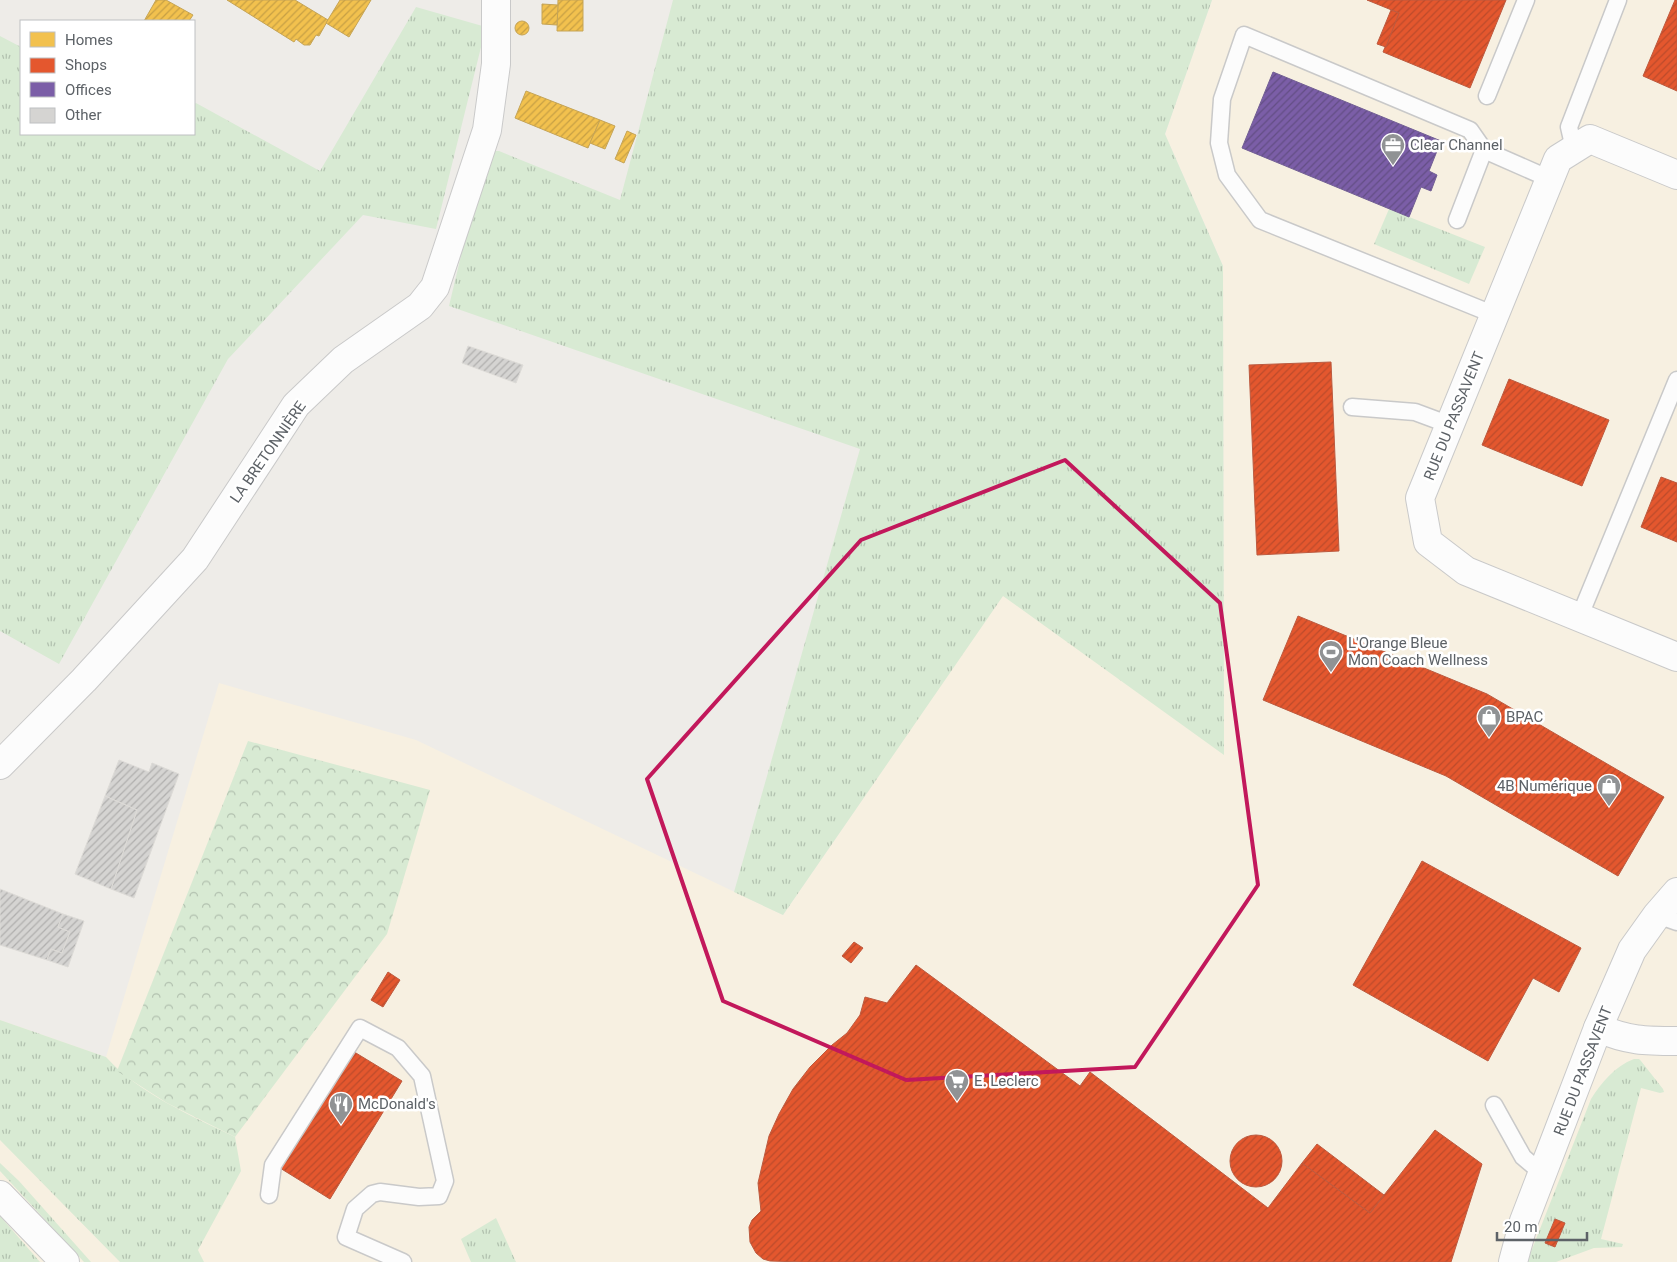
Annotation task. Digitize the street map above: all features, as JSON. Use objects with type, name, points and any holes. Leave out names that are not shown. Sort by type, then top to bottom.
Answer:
[{"type":"street","name":"LA BRETONNIÈRE","points":[[0,765],[84,680],[195,559],[296,406],[343,360],[420,306],[435,287],[487,130],[496,64],[496,0]]},
{"type":"street","name":"RUE DU PASSAVENT","points":[[1677,175],[1590,139],[1558,159],[1420,498],[1428,542],[1466,571],[1677,657]]},
{"type":"street","name":"RUE DU PASSAVENT","points":[[1513,1262],[1524,1221],[1598,1028],[1632,950],[1667,918],[1677,892]]},
{"type":"street","points":[[1598,1028],[1618,1036],[1642,1041],[1677,1041]]},
{"type":"street","points":[[0,1195],[65,1262]]},
{"type":"lane","points":[[1487,96],[1526,0]]},
{"type":"lane","points":[[1574,149],[1569,127],[1618,0]]},
{"type":"lane","points":[[1495,315],[1260,220],[1227,175],[1219,143],[1222,99],[1244,35],[1470,130],[1484,150],[1550,178]]},
{"type":"lane","points":[[1457,220],[1484,150]]},
{"type":"lane","points":[[1578,618],[1677,380]]},
{"type":"lane","points":[[1352,407],[1414,412],[1450,425]]},
{"type":"lane","points":[[269,1195],[273,1165],[360,1028],[398,1048],[422,1076],[445,1182],[438,1196],[419,1197],[380,1192],[372,1194],[355,1209],[346,1237],[403,1262]]},
{"type":"lane","points":[[1494,1105],[1523,1157],[1543,1174]]},
{"type":"highlighted area","points":[[1065,460],[1220,603],[1258,885],[1135,1067],[906,1080],[723,1001],[647,779],[861,540]]},
{"type":"shaded area","points":[[1212,0],[1677,0],[1677,1262],[0,1262],[0,1020],[106,1057],[219,683],[416,740],[783,915],[1003,595],[1224,754],[1223,266],[1165,134]]},
{"type":"green space","points":[[673,0],[1212,0],[1165,134],[1223,266],[1224,755],[1003,596],[783,915],[734,892],[860,449],[449,306],[486,151],[499,151],[620,200]]},
{"type":"green space","points":[[416,7],[486,27],[436,229],[363,215],[228,359],[59,664],[0,631],[0,36],[20,46],[20,135],[195,135],[196,103],[320,171]]},
{"type":"green space","points":[[1389,209],[1485,247],[1469,284],[1374,244]]},
{"type":"green space","points":[[248,741],[430,790],[387,934],[235,1137],[167,1103],[117,1071]]},
{"type":"green space","points":[[0,1020],[106,1057],[134,1082],[166,1103],[235,1137],[241,1171],[198,1250],[204,1262],[120,1262],[0,1140]]},
{"type":"green space","points":[[1634,1059],[1641,1061],[1664,1092],[1660,1093],[1641,1088],[1601,1239],[1623,1244],[1622,1247],[1594,1248],[1556,1262],[1527,1262],[1591,1099],[1609,1076],[1621,1066]]},
{"type":"green space","points":[[0,1163],[19,1181],[91,1262],[84,1262],[0,1171]]},
{"type":"green space","points":[[0,1216],[40,1262],[0,1262]]},
{"type":"green space","points":[[496,1218],[516,1262],[471,1262],[461,1239]]},
{"type":"building: Homes","points":[[156,0],[166,0],[193,15],[190,20],[145,20]]},
{"type":"building: Homes","points":[[227,0],[295,0],[328,20],[319,36],[316,35],[310,45],[304,45],[296,39],[294,42]]},
{"type":"building: Homes","points":[[340,0],[371,0],[349,37],[326,23]]},
{"type":"building: Homes","points":[[558,0],[583,0],[583,31],[557,31]]},
{"type":"building: Homes","points":[[542,4],[558,5],[557,25],[542,24]]},
{"type":"building: Homes","points":[[522,21],[527,23],[529,28],[527,33],[522,35],[517,33],[515,28],[517,23]]},
{"type":"building: Homes","points":[[526,91],[600,120],[588,148],[515,118]]},
{"type":"building: Homes","points":[[600,120],[615,126],[605,149],[590,143]]},
{"type":"building: Homes","points":[[627,131],[636,135],[624,163],[615,159]]},
{"type":"building: Shops","points":[[1367,0],[1506,0],[1470,88],[1383,52],[1399,13]]},
{"type":"building: Shops","points":[[1675,0],[1677,0],[1677,91],[1643,76]]},
{"type":"building: Shops","points":[[1391,10],[1399,13],[1386,47],[1377,44]]},
{"type":"building: Shops","points":[[1331,362],[1339,551],[1257,555],[1249,365]]},
{"type":"building: Shops","points":[[1509,379],[1609,420],[1582,486],[1482,445]]},
{"type":"building: Shops","points":[[1661,477],[1677,483],[1677,542],[1641,527]]},
{"type":"building: Shops","points":[[1298,616],[1487,694],[1664,797],[1618,876],[1446,776],[1263,700]]},
{"type":"building: Shops","points":[[1422,861],[1581,948],[1559,992],[1533,978],[1488,1061],[1353,985]]},
{"type":"building: Shops","points":[[854,942],[863,948],[851,963],[842,956]]},
{"type":"building: Shops","name":"E. Leclerc","points":[[916,965],[1080,1086],[1090,1072],[1268,1208],[1302,1163],[1370,1213],[1435,1130],[1482,1164],[1451,1262],[803,1262],[763,1259],[756,1253],[750,1242],[749,1227],[752,1220],[761,1211],[758,1183],[769,1136],[779,1114],[793,1089],[810,1067],[847,1033],[860,1015],[865,997],[887,1003]]},
{"type":"building: Shops","points":[[388,972],[400,980],[383,1007],[371,1000]]},
{"type":"building: Shops","name":"McDonald's","points":[[351,1050],[402,1081],[330,1199],[280,1168]]},
{"type":"building: Shops","points":[[1251,1135],[1261,1135],[1275,1142],[1282,1156],[1282,1166],[1275,1180],[1261,1187],[1251,1187],[1241,1183],[1234,1176],[1230,1166],[1230,1156],[1234,1146],[1241,1139]]},
{"type":"building: Shops","points":[[1317,1144],[1384,1195],[1370,1213],[1302,1163]]},
{"type":"building: Shops","points":[[1555,1219],[1565,1223],[1555,1247],[1545,1243]]},
{"type":"building: Offices","points":[[1273,72],[1441,141],[1429,171],[1437,175],[1431,191],[1421,187],[1409,217],[1242,148]]},
{"type":"building: Other","points":[[468,346],[523,365],[516,383],[462,363]]},
{"type":"building: Other","points":[[119,760],[149,772],[152,763],[179,774],[134,898],[111,889],[137,810],[105,796]]},
{"type":"building: Other","points":[[105,796],[137,810],[111,889],[75,874]]},
{"type":"building: Other","points":[[0,889],[63,914],[58,927],[70,932],[62,953],[51,949],[47,960],[0,945]]},
{"type":"building: Other","points":[[63,914],[84,921],[68,967],[47,960],[51,949],[62,953],[70,932],[58,927]]},
{"type":"place","name":"Clear Channel","points":[[1393,166]]},
{"type":"place","name":"L'Orange Bleue Mon Coach Wellness","points":[[1331,673]]},
{"type":"place","name":"BPAC","points":[[1489,738]]},
{"type":"place","name":"4B Numérique","points":[[1609,807]]},
{"type":"place","name":"E. Leclerc","points":[[957,1102]]},
{"type":"place","name":"McDonald's","points":[[341,1125]]}]
